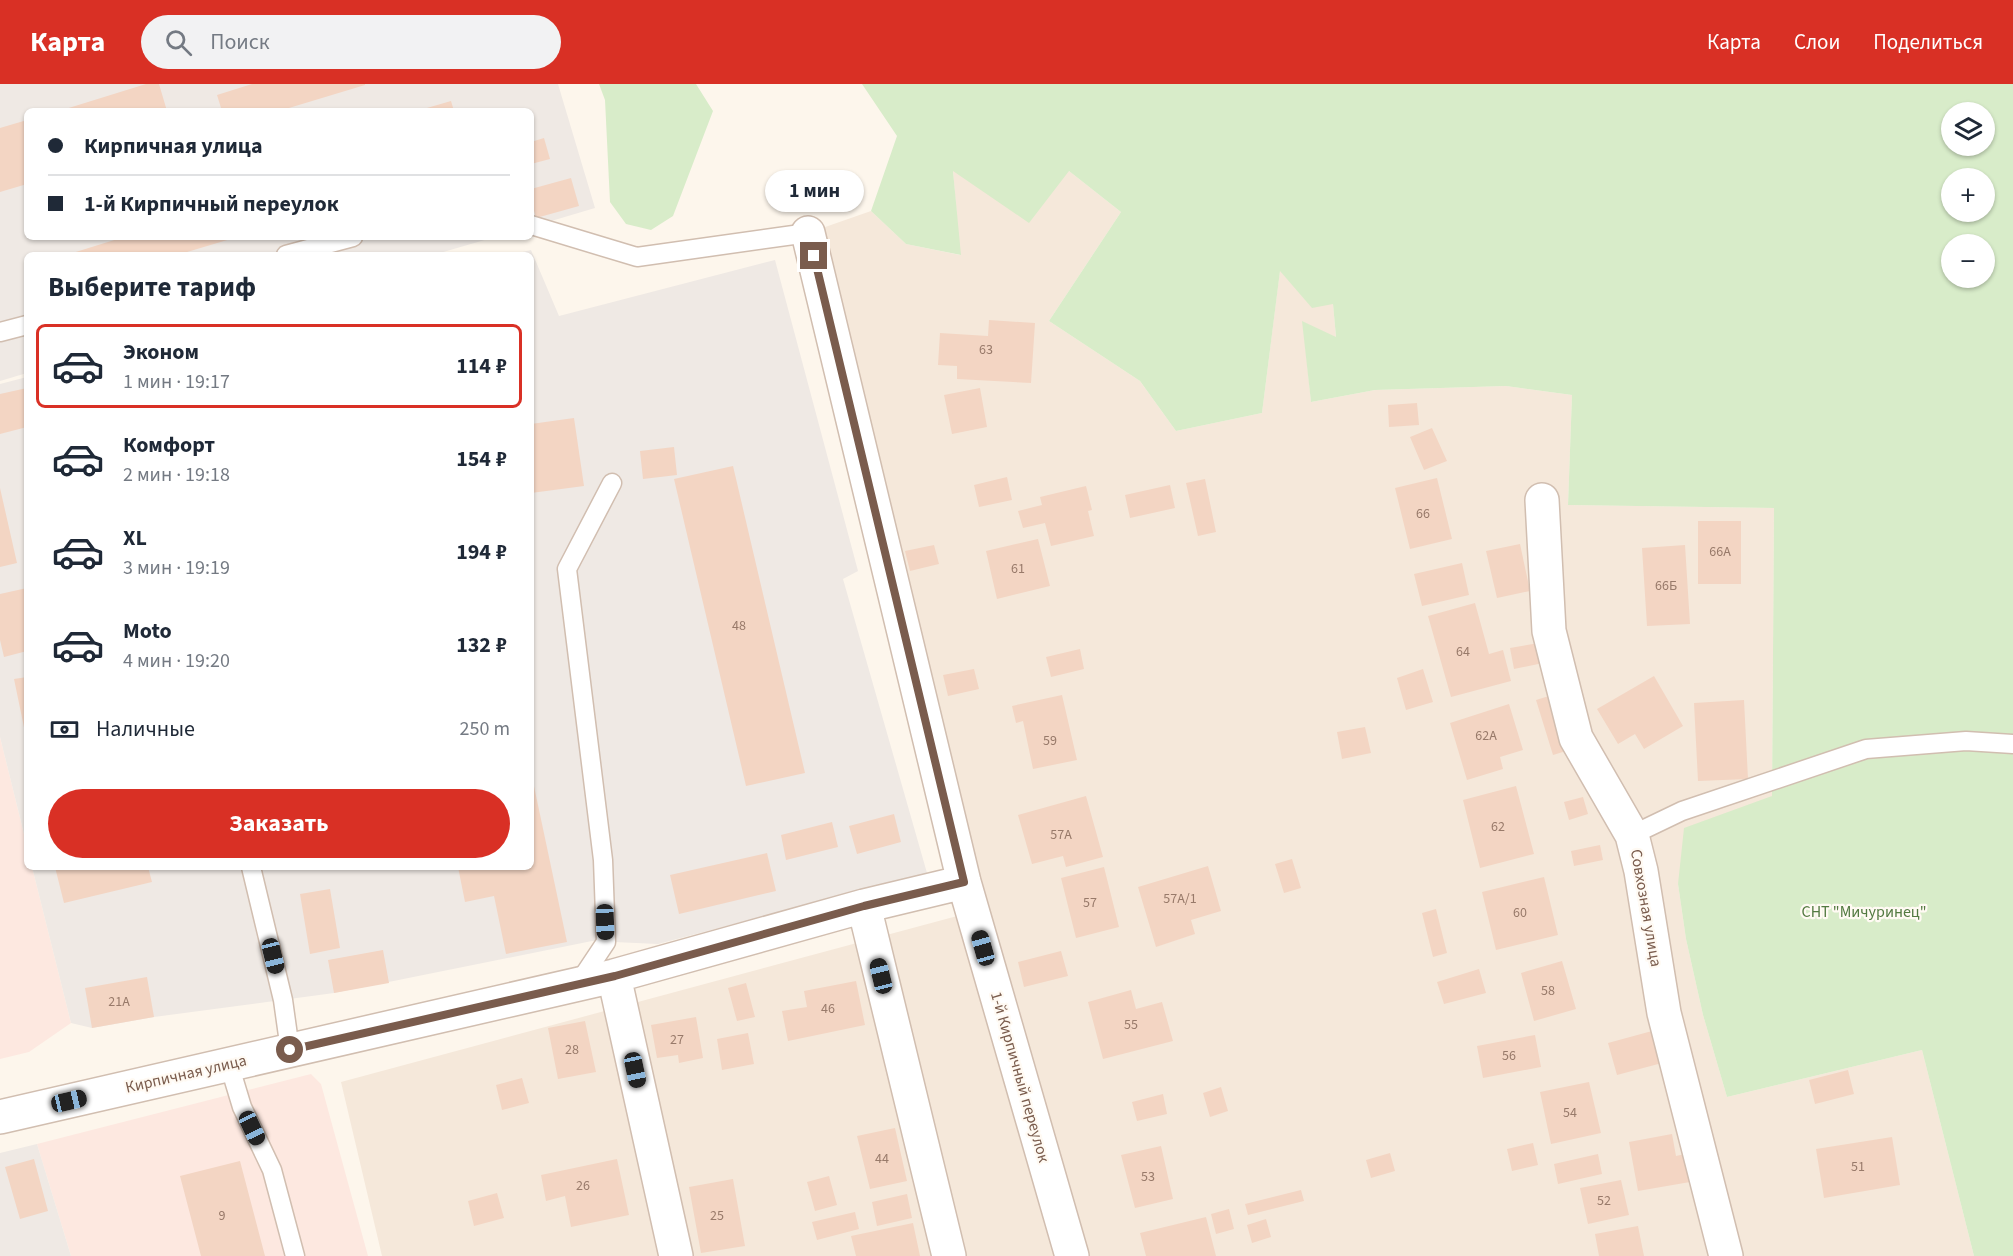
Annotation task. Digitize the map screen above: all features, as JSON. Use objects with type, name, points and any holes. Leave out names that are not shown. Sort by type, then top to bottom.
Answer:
[{"type":"street","name":"1-й Кирпичный переулок","points":[[808,233],[964,882],[1072,1256]]},
{"type":"street","name":"Совхозная улица","points":[[1542,500],[1549,631],[1576,738],[1632,835],[1641,871],[1664,1013],[1726,1256]]},
{"type":"street","name":"Кирпичная улица","points":[[0,1117],[615,976],[864,906],[964,882]]},
{"type":"street","points":[[864,906],[949,1256]]},
{"type":"street","points":[[615,976],[676,1256]]},
{"type":"lane","points":[[534,226],[637,257],[808,233]]},
{"type":"lane","points":[[297,252],[342,240]]},
{"type":"lane","points":[[0,333],[24,326]]},
{"type":"lane","points":[[578,985],[606,942],[603,860],[567,569],[612,483]]},
{"type":"lane","points":[[1632,835],[1682,811],[1866,749],[1966,741],[2013,744]]},
{"type":"lane","points":[[252,870],[283,1000],[290,1050]]},
{"type":"lane","points":[[229,1064],[242,1107],[273,1170],[295,1256]]},
{"type":"shaded area","points":[[0,84],[558,84],[595,208],[534,226],[534,108],[24,108],[24,240],[485,240],[443,252],[24,252],[24,374],[0,381]]},
{"type":"shaded area","points":[[953,170],[1069,171],[1121,212],[1049,321],[1140,381],[1176,431],[1262,413],[1280,270],[1312,307],[1333,303],[1336,338],[1303,322],[1311,402],[1375,390],[1506,386],[1572,395],[1568,505],[1774,508],[1772,796],[1678,884],[1686,939],[1703,1015],[1727,1097],[1922,1050],[1974,1256],[382,1256],[341,1082],[987,908],[808,233],[871,211],[906,244],[960,255]]},
{"type":"shaded area","points":[[534,257],[559,316],[775,260],[858,571],[843,579],[927,873],[658,944],[592,941],[334,993],[154,1017],[92,1028],[71,1023],[33,870],[534,870]]},
{"type":"shaded area","points":[[24,378],[24,834],[0,737],[0,384]]},
{"type":"shaded area","points":[[0,737],[24,834],[24,870],[33,870],[71,1023],[29,1052],[0,1059]]},
{"type":"shaded area","points":[[311,1074],[321,1084],[368,1256],[71,1256],[37,1144]]},
{"type":"shaded area","points":[[37,1144],[71,1256],[0,1256],[0,1153]]},
{"type":"green space","points":[[599,84],[696,84],[713,111],[673,216],[651,230],[626,224],[610,202],[605,100]]},
{"type":"green space","name":"СНТ \"Мичуринец\"","points":[[862,84],[2013,84],[2013,1256],[1974,1256],[1922,1050],[1727,1097],[1703,1015],[1686,939],[1678,884],[1684,828],[1772,796],[1774,508],[1568,505],[1572,395],[1506,386],[1375,390],[1311,402],[1302,321],[1336,337],[1333,304],[1312,308],[1280,271],[1262,413],[1176,431],[1140,381],[1049,321],[1121,212],[1069,171],[1029,223],[953,171],[961,255],[906,244],[871,211],[897,136]]},
{"type":"building","points":[[146,84],[159,84],[166,108],[69,108]]},
{"type":"building","points":[[252,84],[365,84],[289,108],[221,108],[217,95]]},
{"type":"building","points":[[451,101],[453,108],[427,108]]},
{"type":"building","points":[[24,121],[24,185],[0,192],[0,128]]},
{"type":"building","points":[[544,138],[550,159],[534,163],[534,141]]},
{"type":"building","points":[[571,178],[579,206],[536,218],[534,188]]},
{"type":"building","points":[[114,240],[227,240],[187,252],[76,252]]},
{"type":"building","points":[[989,320],[1035,323],[1031,383],[957,379],[957,366],[938,365],[940,333],[988,336]]},
{"type":"building","points":[[980,388],[987,427],[952,434],[944,395]]},
{"type":"building","points":[[24,389],[24,428],[0,434],[0,394]]},
{"type":"building","points":[[1417,403],[1419,425],[1389,427],[1388,405]]},
{"type":"building","points":[[574,418],[584,486],[534,493],[534,424]]},
{"type":"building","points":[[1432,428],[1447,461],[1424,470],[1410,437]]},
{"type":"building","points":[[674,447],[677,475],[643,479],[640,451]]},
{"type":"building","points":[[733,466],[805,773],[746,786],[674,479]]},
{"type":"building","points":[[1007,477],[1012,500],[979,507],[974,485]]},
{"type":"building","points":[[1437,478],[1452,539],[1410,549],[1395,488]]},
{"type":"building","points":[[1205,479],[1216,532],[1198,536],[1186,483]]},
{"type":"building","points":[[1170,485],[1175,508],[1130,518],[1125,495]]},
{"type":"building","points":[[1086,486],[1092,510],[1088,511],[1094,536],[1051,546],[1045,523],[1023,528],[1018,511],[1042,505],[1040,497]]},
{"type":"building","points":[[0,488],[17,563],[0,567]]},
{"type":"building","points":[[1698,521],[1741,521],[1741,584],[1698,584]]},
{"type":"building","points":[[1038,539],[1050,586],[997,599],[986,551]]},
{"type":"building","points":[[1520,544],[1530,591],[1497,598],[1486,551]]},
{"type":"building","points":[[934,545],[939,564],[910,571],[905,551]]},
{"type":"building","points":[[1685,545],[1690,624],[1647,626],[1642,548]]},
{"type":"building","points":[[1462,563],[1469,595],[1422,606],[1414,574]]},
{"type":"building","points":[[24,589],[24,652],[4,657],[0,640],[0,594]]},
{"type":"building","points":[[1475,603],[1489,654],[1503,650],[1511,681],[1451,697],[1428,616]]},
{"type":"building","points":[[1539,643],[1543,663],[1514,669],[1510,648]]},
{"type":"building","points":[[1080,649],[1084,669],[1051,677],[1046,657]]},
{"type":"building","points":[[974,669],[979,689],[948,696],[943,675]]},
{"type":"building","points":[[1423,669],[1433,702],[1406,710],[1397,678]]},
{"type":"building","points":[[1654,676],[1683,726],[1644,749],[1635,734],[1618,744],[1597,709]]},
{"type":"building","points":[[24,677],[24,727],[14,679]]},
{"type":"building","points":[[1062,695],[1077,760],[1033,769],[1023,721],[1016,723],[1012,706]]},
{"type":"building","points":[[1549,696],[1566,751],[1553,755],[1536,700]]},
{"type":"building","points":[[1744,700],[1748,779],[1698,781],[1694,703]]},
{"type":"building","points":[[1509,704],[1523,750],[1500,757],[1503,769],[1467,780],[1450,723]]},
{"type":"building","points":[[1365,727],[1371,753],[1342,759],[1337,732]]},
{"type":"building","points":[[534,786],[567,942],[506,954],[494,896],[465,902],[459,870],[534,870]]},
{"type":"building","points":[[1516,786],[1534,854],[1480,868],[1463,800]]},
{"type":"building","points":[[1086,796],[1103,857],[1066,867],[1063,856],[1032,864],[1018,815]]},
{"type":"building","points":[[1583,797],[1588,814],[1569,820],[1564,802]]},
{"type":"building","points":[[894,814],[901,842],[857,854],[849,826]]},
{"type":"building","points":[[832,822],[838,847],[786,860],[781,835]]},
{"type":"building","points":[[1600,845],[1603,860],[1574,866],[1571,851]]},
{"type":"building","points":[[767,853],[776,891],[679,914],[670,875]]},
{"type":"building","points":[[1292,859],[1301,888],[1284,893],[1275,864]]},
{"type":"building","points":[[1208,866],[1221,911],[1191,920],[1195,934],[1156,947],[1138,887]]},
{"type":"building","points":[[1104,867],[1119,927],[1076,938],[1061,878]]},
{"type":"building","points":[[56,870],[149,870],[152,882],[64,903]]},
{"type":"building","points":[[1544,877],[1558,935],[1496,950],[1482,892]]},
{"type":"building","points":[[330,889],[340,948],[310,954],[300,894]]},
{"type":"building","points":[[1436,909],[1447,953],[1433,957],[1422,913]]},
{"type":"building","points":[[383,950],[389,983],[334,993],[328,960]]},
{"type":"building","points":[[1061,951],[1068,976],[1024,987],[1018,962]]},
{"type":"building","points":[[1562,961],[1576,1009],[1534,1021],[1521,973]]},
{"type":"building","points":[[1479,969],[1486,993],[1444,1004],[1437,982]]},
{"type":"building","points":[[147,977],[154,1017],[92,1028],[85,988]]},
{"type":"building","points":[[856,981],[865,1025],[788,1041],[782,1011],[807,1007],[804,991]]},
{"type":"building","points":[[746,983],[755,1017],[737,1021],[728,988]]},
{"type":"building","points":[[1131,990],[1136,1009],[1162,1002],[1173,1041],[1103,1059],[1088,1002]]},
{"type":"building","points":[[696,1017],[703,1058],[679,1063],[678,1055],[657,1058],[651,1025]]},
{"type":"building","points":[[585,1021],[596,1072],[558,1079],[548,1028]]},
{"type":"building","points":[[1652,1031],[1662,1063],[1617,1075],[1608,1043]]},
{"type":"building","points":[[748,1033],[754,1064],[722,1070],[717,1039]]},
{"type":"building","points":[[1535,1035],[1541,1067],[1483,1078],[1477,1046]]},
{"type":"building","points":[[1848,1070],[1854,1094],[1815,1104],[1809,1080]]},
{"type":"building","points":[[522,1078],[529,1103],[502,1110],[496,1085]]},
{"type":"building","points":[[1589,1082],[1601,1133],[1551,1144],[1540,1092]]},
{"type":"building","points":[[1221,1087],[1228,1111],[1210,1117],[1203,1093]]},
{"type":"building","points":[[1163,1094],[1167,1114],[1137,1121],[1132,1102]]},
{"type":"building","points":[[895,1128],[907,1181],[870,1189],[857,1136]]},
{"type":"building","points":[[1672,1134],[1676,1156],[1685,1154],[1690,1182],[1638,1191],[1629,1142]]},
{"type":"building","points":[[1892,1137],[1900,1185],[1824,1198],[1816,1149]]},
{"type":"building","points":[[1533,1143],[1538,1165],[1512,1171],[1507,1149]]},
{"type":"building","points":[[1161,1146],[1173,1199],[1135,1208],[1121,1155]]},
{"type":"building","points":[[1390,1153],[1395,1171],[1371,1178],[1366,1160]]},
{"type":"building","points":[[1598,1154],[1602,1174],[1558,1184],[1554,1164]]},
{"type":"building","points":[[34,1159],[48,1211],[20,1219],[5,1167]]},
{"type":"building","points":[[617,1159],[629,1215],[571,1227],[565,1196],[546,1201],[541,1175]]},
{"type":"building","points":[[240,1161],[265,1256],[201,1256],[180,1176]]},
{"type":"building","points":[[829,1176],[837,1205],[815,1211],[807,1182]]},
{"type":"building","points":[[733,1179],[745,1246],[701,1253],[689,1187]]},
{"type":"building","points":[[1621,1180],[1629,1215],[1588,1224],[1580,1188]]},
{"type":"building","points":[[1301,1190],[1304,1201],[1248,1215],[1245,1204]]},
{"type":"building","points":[[497,1193],[504,1218],[474,1226],[468,1201]]},
{"type":"building","points":[[907,1194],[912,1218],[877,1226],[872,1202]]},
{"type":"building","points":[[1229,1209],[1234,1229],[1216,1234],[1211,1214]]},
{"type":"building","points":[[855,1212],[859,1229],[817,1240],[812,1222]]},
{"type":"building","points":[[1206,1217],[1216,1256],[1146,1256],[1140,1233]]},
{"type":"building","points":[[1266,1219],[1271,1237],[1252,1243],[1247,1225]]},
{"type":"building","points":[[913,1223],[920,1256],[856,1256],[851,1236]]},
{"type":"building","points":[[1638,1226],[1644,1256],[1599,1256],[1595,1234]]},
{"type":"route","points":[[290,1050],[615,976],[864,906],[964,882],[814,256]]}]
